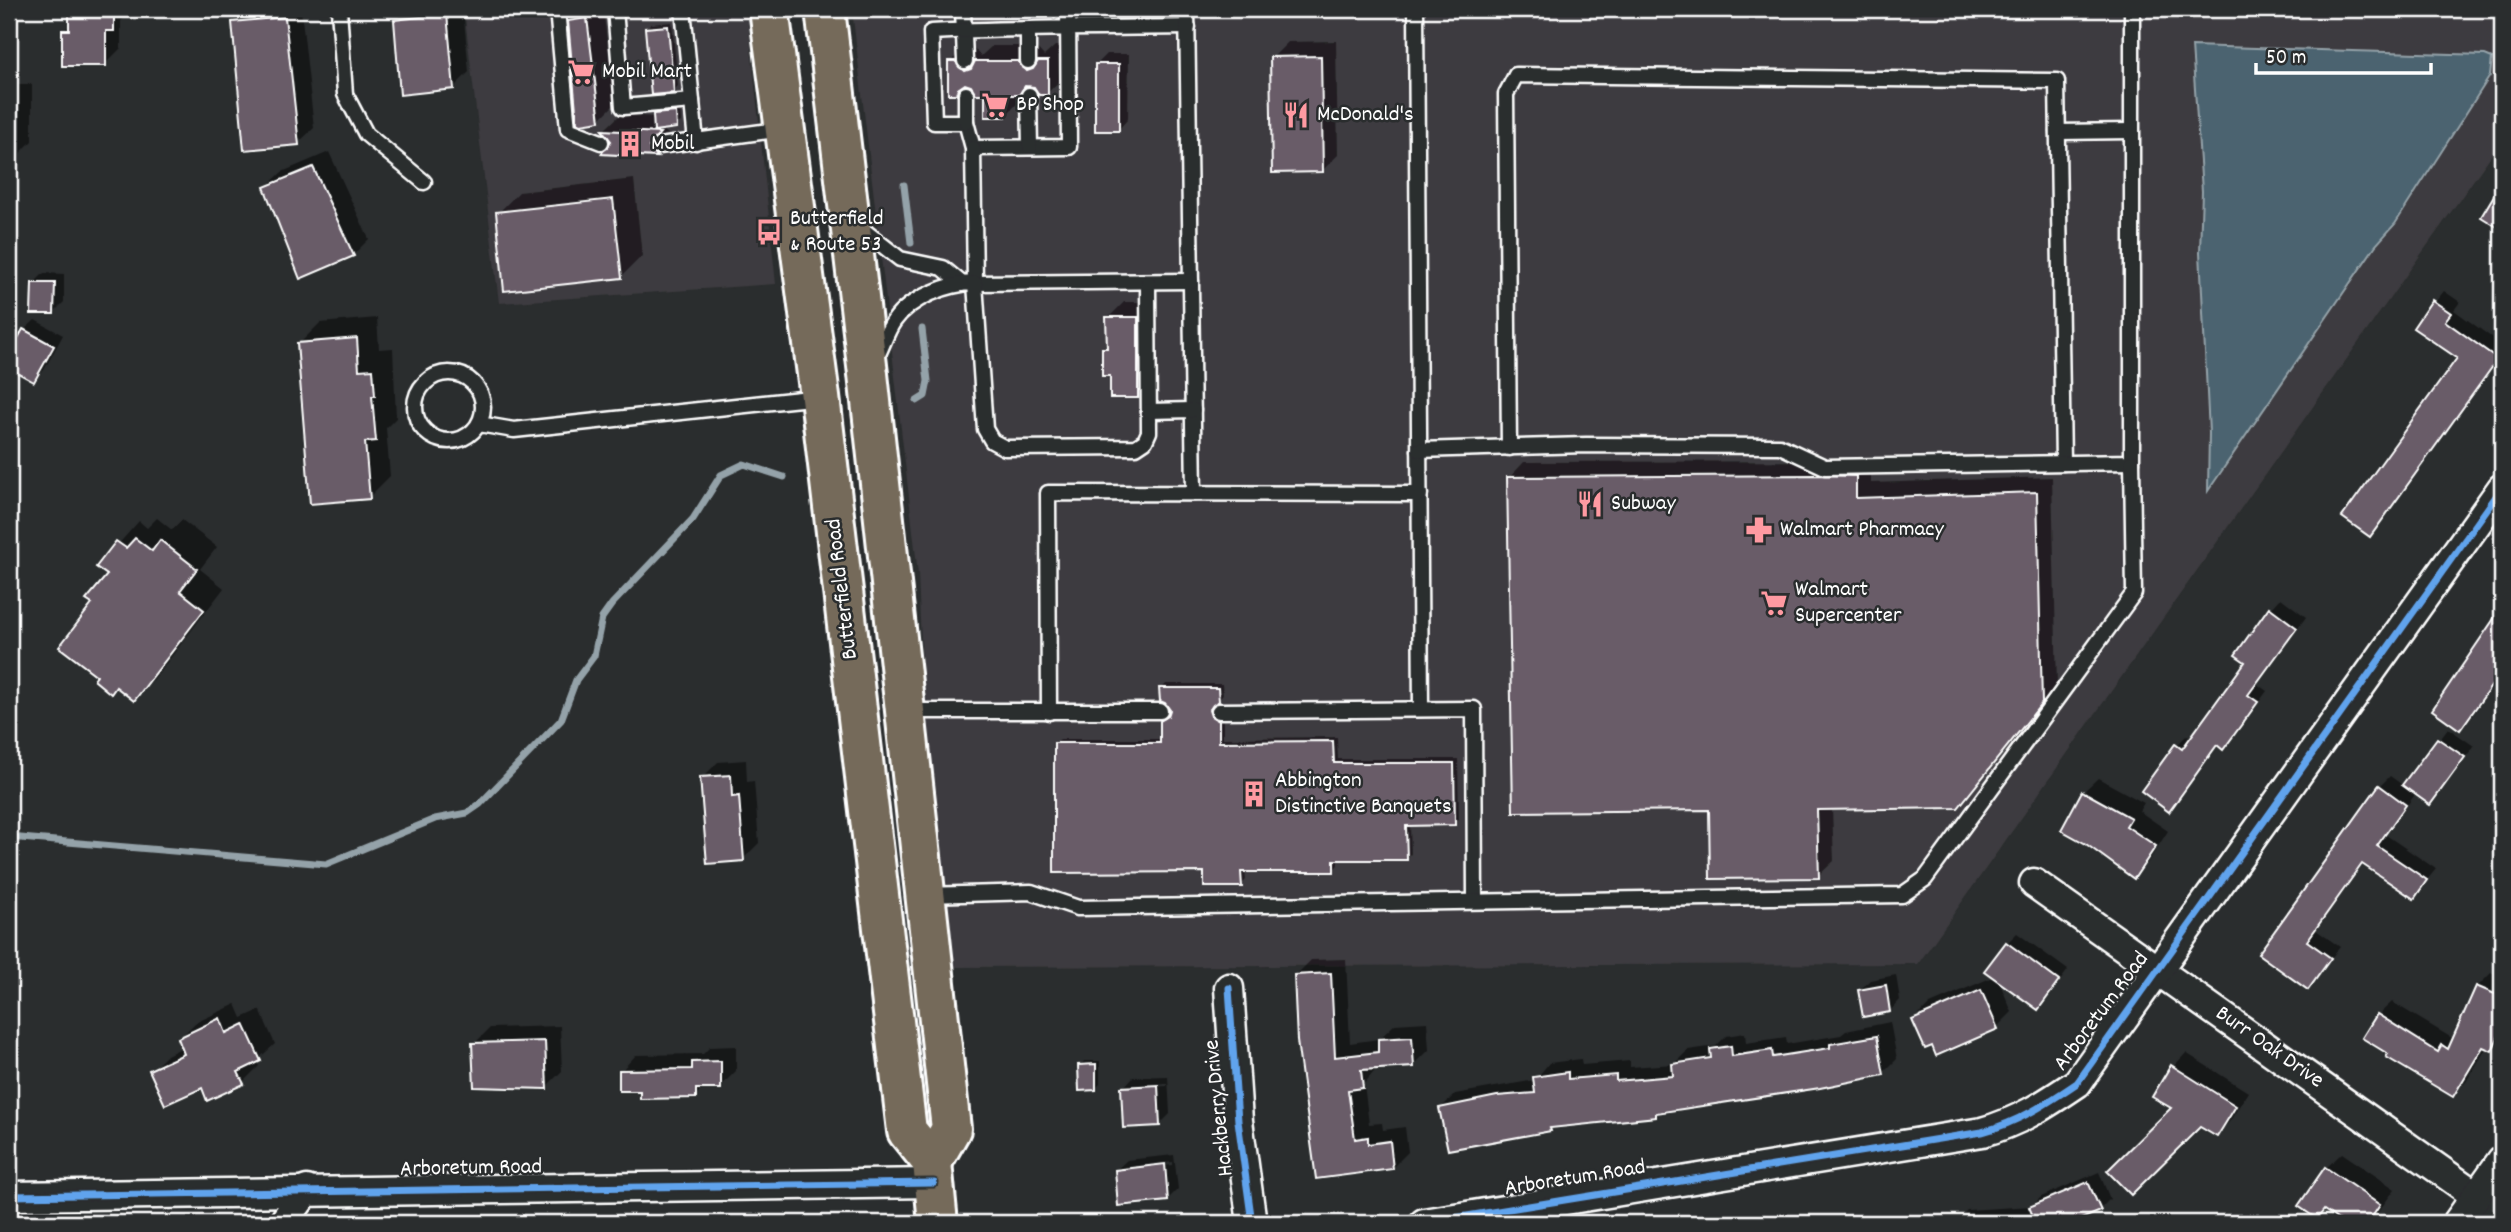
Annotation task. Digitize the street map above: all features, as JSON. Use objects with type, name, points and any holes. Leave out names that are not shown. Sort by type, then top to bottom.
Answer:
[{"type":"main road","name":"Butterfield Road","points":[[769,9],[820,397],[907,1131],[933,1172]]},
{"type":"main road","name":"Butterfield Road","points":[[825,9],[869,374],[923,895],[951,1129],[933,1172]]},
{"type":"main road","points":[[933,1172],[939,1223]]},
{"type":"street","name":"Arboretum Road","points":[[1424,1223],[2004,1126],[2037,1111],[2077,1083],[2502,488]]},
{"type":"street","name":"Burr Oak Drive","points":[[2034,883],[2502,1214]]},
{"type":"street","name":"Hackberry Drive","points":[[1229,988],[1238,1121],[1252,1223]]},
{"type":"street","points":[[2457,1223],[2502,1160]]},
{"type":"street","name":"Arboretum Road","points":[[9,1196],[933,1172]]},
{"type":"street","points":[[283,1223],[307,1190]]},
{"type":"lane","points":[[339,9],[345,94],[366,134],[424,182]]},
{"type":"lane","points":[[557,9],[568,130],[601,142]]},
{"type":"lane","points":[[615,9],[623,107],[692,100]]},
{"type":"lane","points":[[683,9],[696,142]]},
{"type":"lane","points":[[963,9],[965,61]]},
{"type":"lane","points":[[973,148],[1069,147],[1068,9]]},
{"type":"lane","points":[[1187,9],[1194,494]]},
{"type":"lane","points":[[1416,9],[1422,709]]},
{"type":"lane","points":[[923,895],[1031,892],[1078,908],[1475,899],[1888,897],[1913,890],[1925,880],[2134,593],[2132,9]]},
{"type":"lane","points":[[966,122],[934,122],[931,32],[1188,27]]},
{"type":"lane","points":[[1028,30],[1028,61]]},
{"type":"lane","points":[[1509,448],[1506,94],[1516,75],[2057,81],[2063,463]]},
{"type":"lane","points":[[966,94],[966,122],[973,148],[968,283],[985,429],[992,441],[1005,448],[1136,447],[1145,441],[1149,432],[1148,282]]},
{"type":"lane","points":[[1029,95],[1030,147]]},
{"type":"lane","points":[[659,146],[783,129]]},
{"type":"lane","points":[[2058,132],[2131,131]]},
{"type":"lane","points":[[849,219],[900,259],[923,266],[943,268],[968,283]]},
{"type":"lane","points":[[869,374],[893,322],[908,305],[968,283],[1191,281]]},
{"type":"lane","points":[[456,373],[466,377],[480,393],[483,403],[479,424],[463,438],[453,441],[432,437],[418,421],[415,411],[419,390],[435,375],[456,373]]},
{"type":"lane","points":[[479,424],[514,430],[820,397]]},
{"type":"lane","points":[[1149,411],[1193,410]]},
{"type":"lane","points":[[1419,450],[1780,446],[1825,467],[2132,462]]},
{"type":"lane","points":[[1049,712],[1048,493],[1420,494]]},
{"type":"lane","points":[[1219,710],[1474,709],[1475,899]]},
{"type":"lane","points":[[905,711],[1160,711]]},
{"type":"shaded area","points":[[464,9],[747,9],[776,284],[499,303]]},
{"type":"shaded area","points":[[852,9],[2502,9],[2502,140],[1918,964],[955,967],[922,666],[918,574]]},
{"type":"water","points":[[2192,46],[2485,55],[2492,58],[2490,76],[2395,224],[2376,245],[2208,491],[2209,433],[2200,252],[2202,191]]},
{"type":"building","points":[[69,9],[114,9],[114,31],[106,31],[106,66],[62,66],[62,30],[69,30]]},
{"type":"building","points":[[447,14],[454,89],[400,95],[394,20]]},
{"type":"building","points":[[285,17],[299,145],[244,150],[232,22]]},
{"type":"building","name":"Mobil Mart","points":[[587,18],[600,121],[581,124],[577,122],[568,21]]},
{"type":"building","name":"Mobil","points":[[668,26],[674,93],[651,95],[645,28]]},
{"type":"building","name":"McDonald's","points":[[1321,56],[1323,172],[1272,173],[1270,57]]},
{"type":"building","points":[[948,61],[955,61],[965,71],[971,69],[975,61],[1018,61],[1027,71],[1033,69],[1038,61],[1048,61],[1048,95],[1039,95],[1034,87],[1025,86],[1019,95],[1006,95],[1006,117],[985,117],[985,94],[976,94],[971,86],[965,84],[956,94],[948,94]]},
{"type":"building","points":[[1095,64],[1119,64],[1119,131],[1095,131]]},
{"type":"building","points":[[676,112],[677,128],[654,131],[653,114]]},
{"type":"building","name":"Mobil","points":[[602,130],[660,133],[649,147],[658,157],[601,154],[611,141]]},
{"type":"building","points":[[313,167],[354,256],[300,279],[264,187]]},
{"type":"building","points":[[2502,182],[2502,230],[2481,217]]},
{"type":"building","points":[[613,199],[622,278],[504,291],[496,212]]},
{"type":"building","points":[[32,283],[55,283],[54,314],[31,314]]},
{"type":"building","points":[[2432,300],[2451,313],[2445,321],[2498,359],[2370,537],[2342,517],[2457,358],[2413,328]]},
{"type":"building","points":[[1106,317],[1138,317],[1138,398],[1110,398],[1110,376],[1102,376],[1102,348],[1107,348]]},
{"type":"building","points":[[23,329],[54,346],[34,382],[9,368],[9,355]]},
{"type":"building","points":[[357,338],[359,370],[373,369],[375,396],[372,396],[376,441],[365,442],[370,499],[310,504],[297,343]]},
{"type":"building","name":"Walmart Supercenter","points":[[1856,476],[1856,498],[2037,492],[2042,703],[1958,808],[1817,810],[1819,878],[1710,879],[1709,810],[1513,812],[1507,477]]},
{"type":"building","points":[[135,538],[152,551],[160,540],[197,569],[180,591],[204,610],[134,701],[116,687],[111,694],[94,680],[97,676],[59,647],[92,604],[86,600],[107,575],[96,567],[116,541],[126,548]]},
{"type":"building","points":[[2269,607],[2297,628],[2248,695],[2258,702],[2223,750],[2217,745],[2169,812],[2141,791],[2175,744],[2182,749],[2245,662],[2235,655]]},
{"type":"building","points":[[2502,607],[2502,671],[2460,730],[2432,710]]},
{"type":"building","name":"Abbington Distinctive Banquets","points":[[1159,688],[1218,688],[1219,701],[1209,710],[1211,716],[1219,721],[1219,742],[1333,741],[1334,763],[1454,763],[1455,825],[1406,826],[1407,860],[1334,860],[1334,872],[1241,872],[1242,887],[1204,887],[1204,872],[1054,873],[1054,743],[1160,743],[1160,721],[1168,716],[1170,710],[1160,701]]},
{"type":"building","points":[[2437,738],[2465,757],[2430,805],[2402,785]]},
{"type":"building","points":[[731,775],[732,797],[739,796],[744,861],[707,864],[700,777]]},
{"type":"building","points":[[2379,785],[2406,805],[2377,846],[2427,880],[2414,899],[2362,864],[2307,941],[2331,958],[2308,990],[2258,954]]},
{"type":"building","points":[[2082,791],[2131,818],[2126,826],[2156,846],[2134,879],[2086,844],[2061,830]]},
{"type":"building","points":[[2006,942],[2059,981],[2038,1010],[1984,971]]},
{"type":"building","points":[[1331,973],[1335,1057],[1378,1052],[1378,1039],[1412,1037],[1414,1067],[1361,1070],[1363,1088],[1348,1090],[1355,1139],[1368,1137],[1368,1144],[1390,1141],[1393,1169],[1316,1179],[1297,1041],[1294,975]]},
{"type":"building","points":[[1886,985],[1890,1012],[1863,1017],[1858,990]]},
{"type":"building","points":[[2476,986],[2502,997],[2502,1028],[2492,1051],[2483,1047],[2453,1097],[2386,1057],[2388,1054],[2362,1038],[2377,1014],[2438,1052],[2442,1045],[2448,1049]]},
{"type":"building","points":[[1981,990],[1998,1029],[1936,1056],[1932,1046],[1925,1049],[1912,1020]]},
{"type":"building","points":[[220,1018],[226,1033],[244,1024],[261,1061],[238,1072],[244,1084],[207,1101],[202,1088],[165,1105],[149,1070],[184,1054],[178,1038]]},
{"type":"building","points":[[1877,1036],[1884,1075],[1820,1088],[1656,1113],[1656,1117],[1550,1128],[1551,1131],[1448,1150],[1439,1108],[1497,1096],[1535,1093],[1533,1077],[1568,1072],[1568,1079],[1616,1075],[1616,1081],[1673,1076],[1672,1064],[1711,1058],[1710,1049],[1731,1046],[1732,1056],[1772,1050],[1773,1057],[1830,1048],[1830,1044]]},
{"type":"building","points":[[545,1041],[547,1089],[474,1087],[472,1043]]},
{"type":"building","points":[[721,1061],[721,1089],[696,1089],[696,1098],[640,1099],[640,1091],[619,1091],[619,1070],[692,1069],[692,1062]]},
{"type":"building","points":[[1096,1064],[1096,1090],[1079,1091],[1078,1065]]},
{"type":"building","points":[[2171,1065],[2236,1106],[2217,1137],[2200,1127],[2131,1195],[2107,1171],[2171,1108],[2152,1097]]},
{"type":"building","points":[[1158,1085],[1160,1126],[1123,1128],[1121,1087]]},
{"type":"building","points":[[1165,1164],[1168,1201],[1118,1206],[1115,1170]]},
{"type":"building","points":[[2325,1167],[2380,1205],[2368,1223],[2343,1223],[2324,1210],[2317,1219],[2298,1206]]},
{"type":"building","points":[[2088,1182],[2101,1211],[2071,1223],[2036,1223],[2029,1207]]},
{"type":"waterway","points":[[904,185],[911,243]]},
{"type":"waterway","points":[[917,401],[925,396],[928,381],[922,329]]},
{"type":"waterway","points":[[9,837],[326,864],[435,819],[467,813],[480,804],[561,720],[576,680],[594,656],[602,618],[612,604],[693,519],[721,475],[744,464],[784,477]]},
{"type":"cycle path","points":[[1424,1223],[1982,1132],[2020,1118],[2077,1083],[2502,488]]},
{"type":"cycle path","points":[[1229,988],[1238,1121],[1252,1223]]},
{"type":"cycle path","points":[[9,1196],[934,1183]]},
{"type":"place","name":"Mobil Mart","points":[[581,72]]},
{"type":"place","name":"BP Shop","points":[[995,105]]},
{"type":"place","name":"McDonald's","points":[[1296,115]]},
{"type":"place","name":"Mobil","points":[[630,144]]},
{"type":"place","name":"Butterfield & Route 53","points":[[769,232]]},
{"type":"place","name":"Subway","points":[[1590,504]]},
{"type":"place","name":"Walmart Pharmacy","points":[[1759,530]]},
{"type":"place","name":"Walmart Supercenter","points":[[1774,603]]},
{"type":"place","name":"Abbington Distinctive Banquets","points":[[1254,794]]}]
